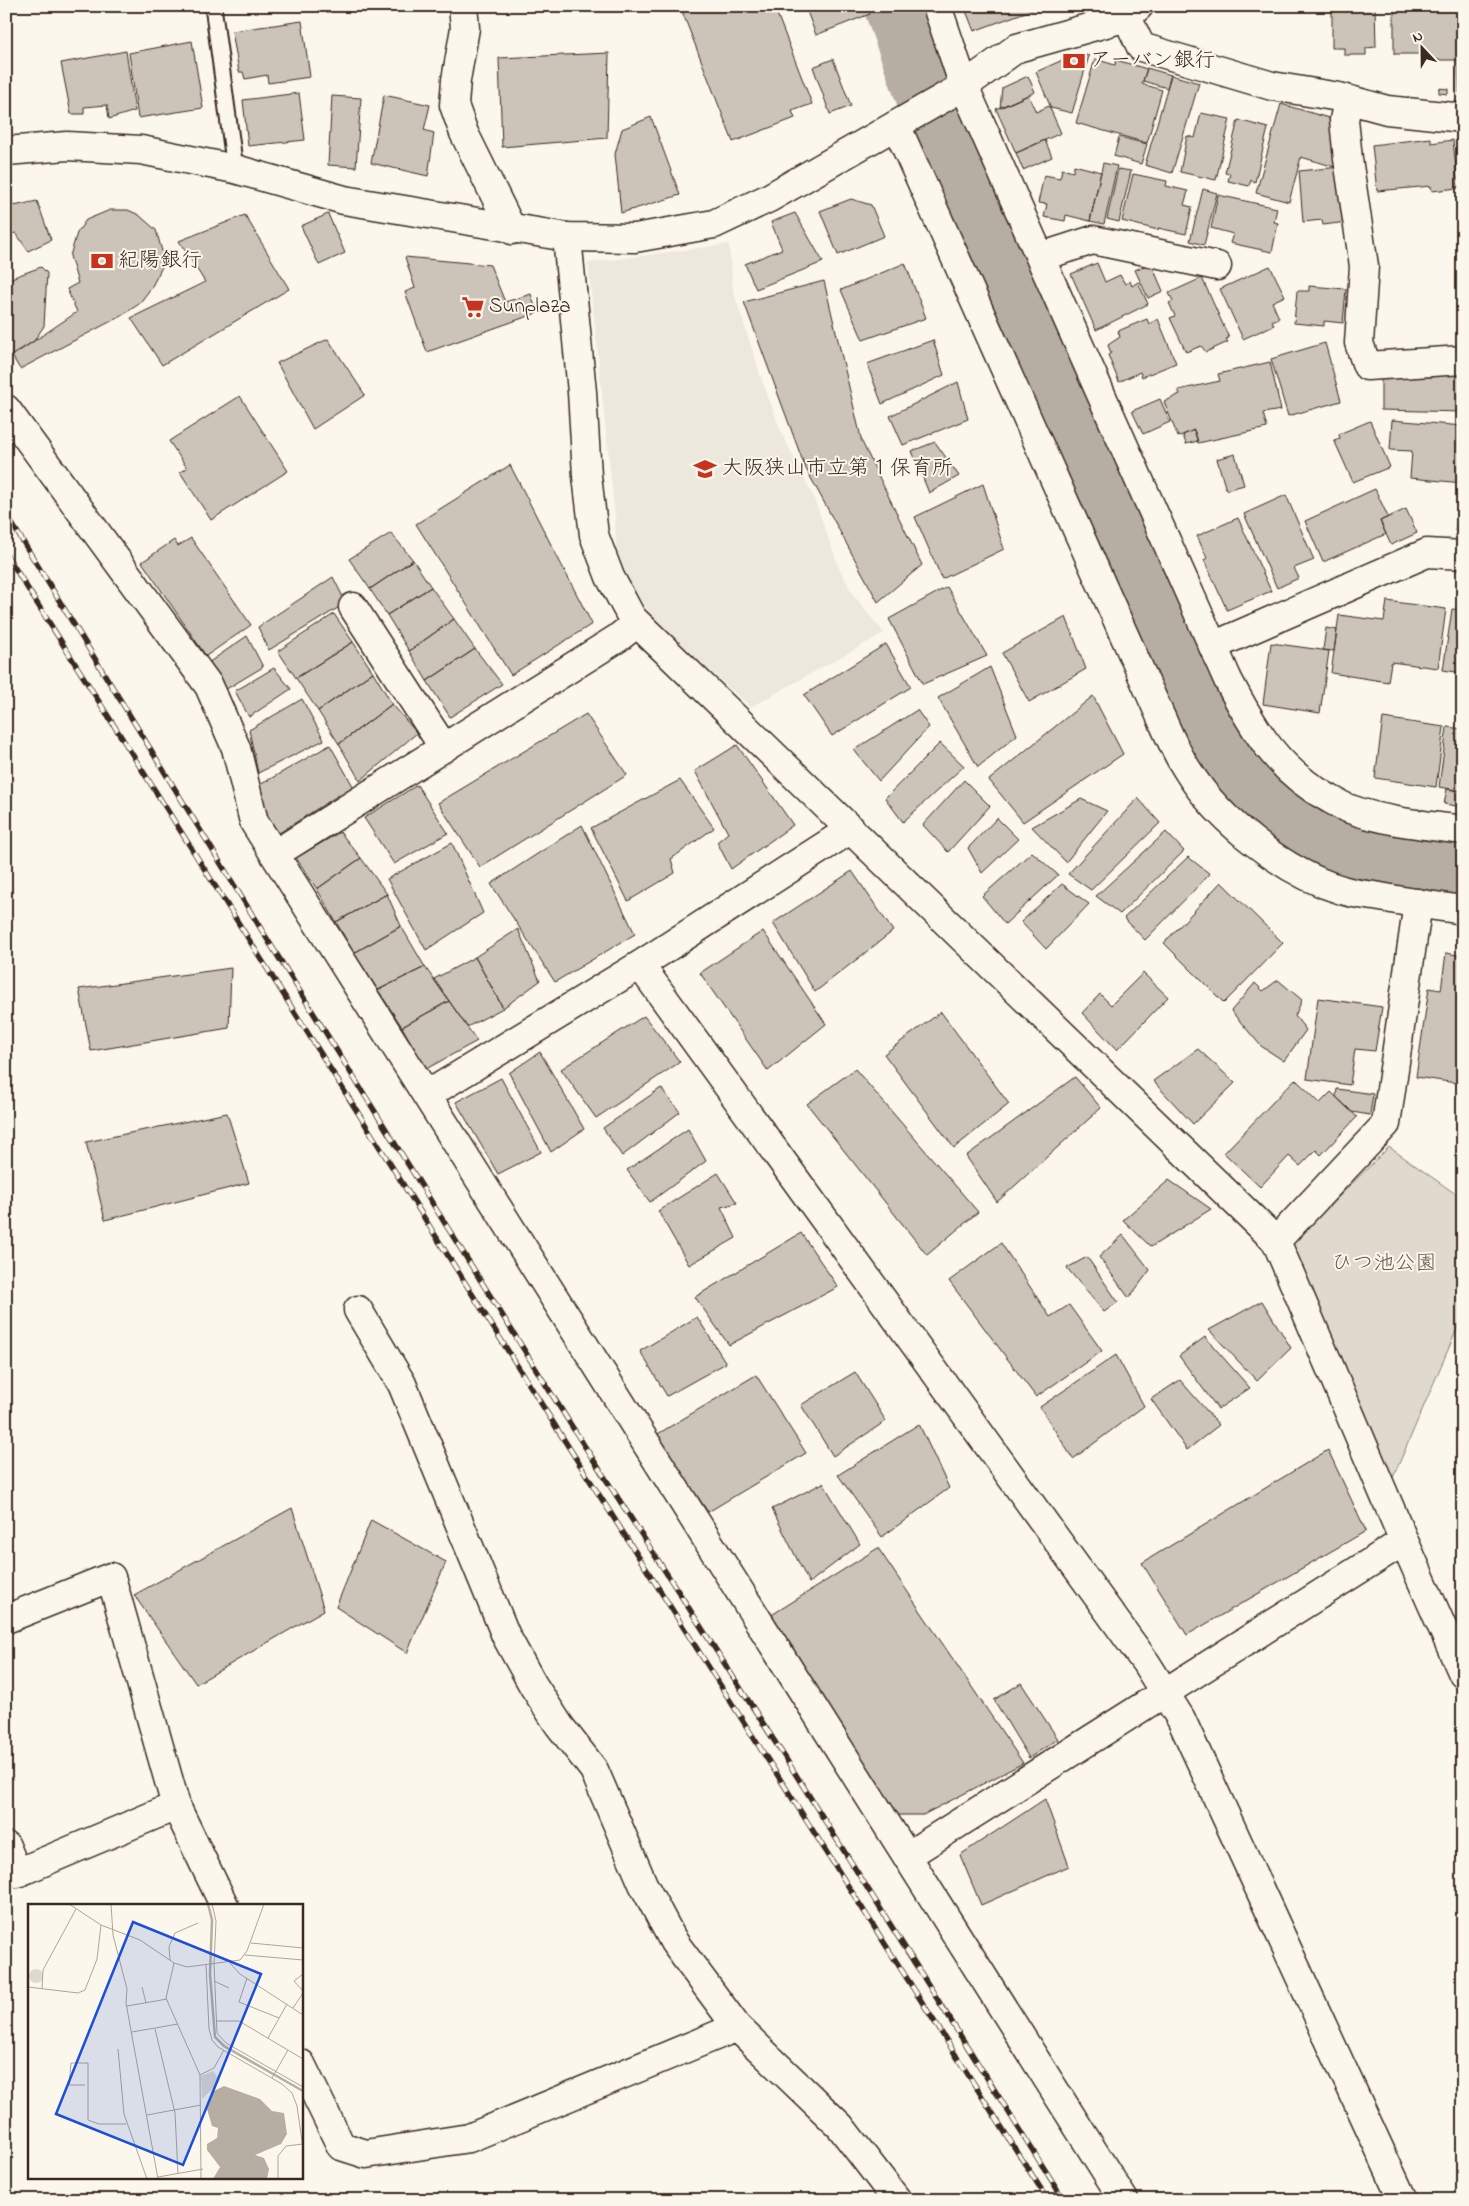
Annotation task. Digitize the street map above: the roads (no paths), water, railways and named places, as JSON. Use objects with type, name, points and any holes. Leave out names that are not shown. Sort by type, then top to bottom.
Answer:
[{"type":"street","points":[[464,6],[466,28],[456,80],[454,105],[464,132],[512,230]]},
{"type":"street","points":[[937,6],[964,86],[1213,646],[1251,723],[1279,761],[1309,788],[1350,809],[1399,821],[1463,830]]},
{"type":"street","points":[[6,151],[67,146],[141,150],[235,169],[344,200],[512,230],[567,237],[635,238],[714,224],[769,198],[964,86],[1017,48],[1133,12],[1141,47],[1272,86],[1348,100],[1387,110],[1463,118]]},
{"type":"street","points":[[1348,100],[1344,120],[1364,266],[1359,343],[1367,366],[1463,360]]},
{"type":"street","points":[[904,120],[1039,449],[1187,771],[1210,802],[1256,843],[1277,859],[1311,878],[1343,890],[1463,910]]},
{"type":"street","points":[[567,237],[582,392],[587,476],[594,535],[610,578],[632,618],[1276,1242],[1463,1674]]},
{"type":"street","points":[[1040,257],[1093,240],[1217,266]]},
{"type":"street","points":[[6,409],[209,686],[236,748],[254,822],[1124,2200]]},
{"type":"street","points":[[1213,646],[1427,553],[1463,555]]},
{"type":"street","points":[[353,607],[444,748]]},
{"type":"street","points":[[275,854],[618,638],[637,623]]},
{"type":"street","points":[[428,1095],[640,965],[851,829]]},
{"type":"street","points":[[1276,1242],[1386,1124],[1418,903]]},
{"type":"street","points":[[640,965],[1140,1655],[1181,1719],[1403,2200]]},
{"type":"street","points":[[358,1310],[402,1384],[506,1636],[533,1685],[559,1724],[594,1770],[643,1884],[674,1942],[737,2027],[840,2126],[897,2200]]},
{"type":"street","points":[[907,1856],[1404,1541]]},
{"type":"street","points":[[6,1619],[111,1577],[176,1806],[224,1904]]},
{"type":"street","points":[[6,1846],[17,1873],[176,1806]]},
{"type":"street","points":[[302,2066],[341,2146],[366,2154],[469,2138],[737,2027]]},
{"type":"lane","points":[[213,6],[235,169]]},
{"type":"waterway","points":[[899,6],[969,202],[1217,747],[1240,778],[1271,808],[1335,845],[1394,859],[1463,869]]},
{"type":"railway","points":[[6,514],[269,942],[571,1425],[786,1759],[1064,2200]]},
{"type":"railway","points":[[6,554],[561,1435],[1048,2200]]},
{"type":"place","name":"アーバン銀行","points":[[1074,61]]},
{"type":"place","name":"紀陽銀行","points":[[102,261]]},
{"type":"place","name":"Sunplaza","points":[[473,307]]},
{"type":"place","name":"大阪狭山市立第１保育所","points":[[705,469]]},
{"type":"park label","name":"ひつ池公園","points":[[1384,1264]]}]
